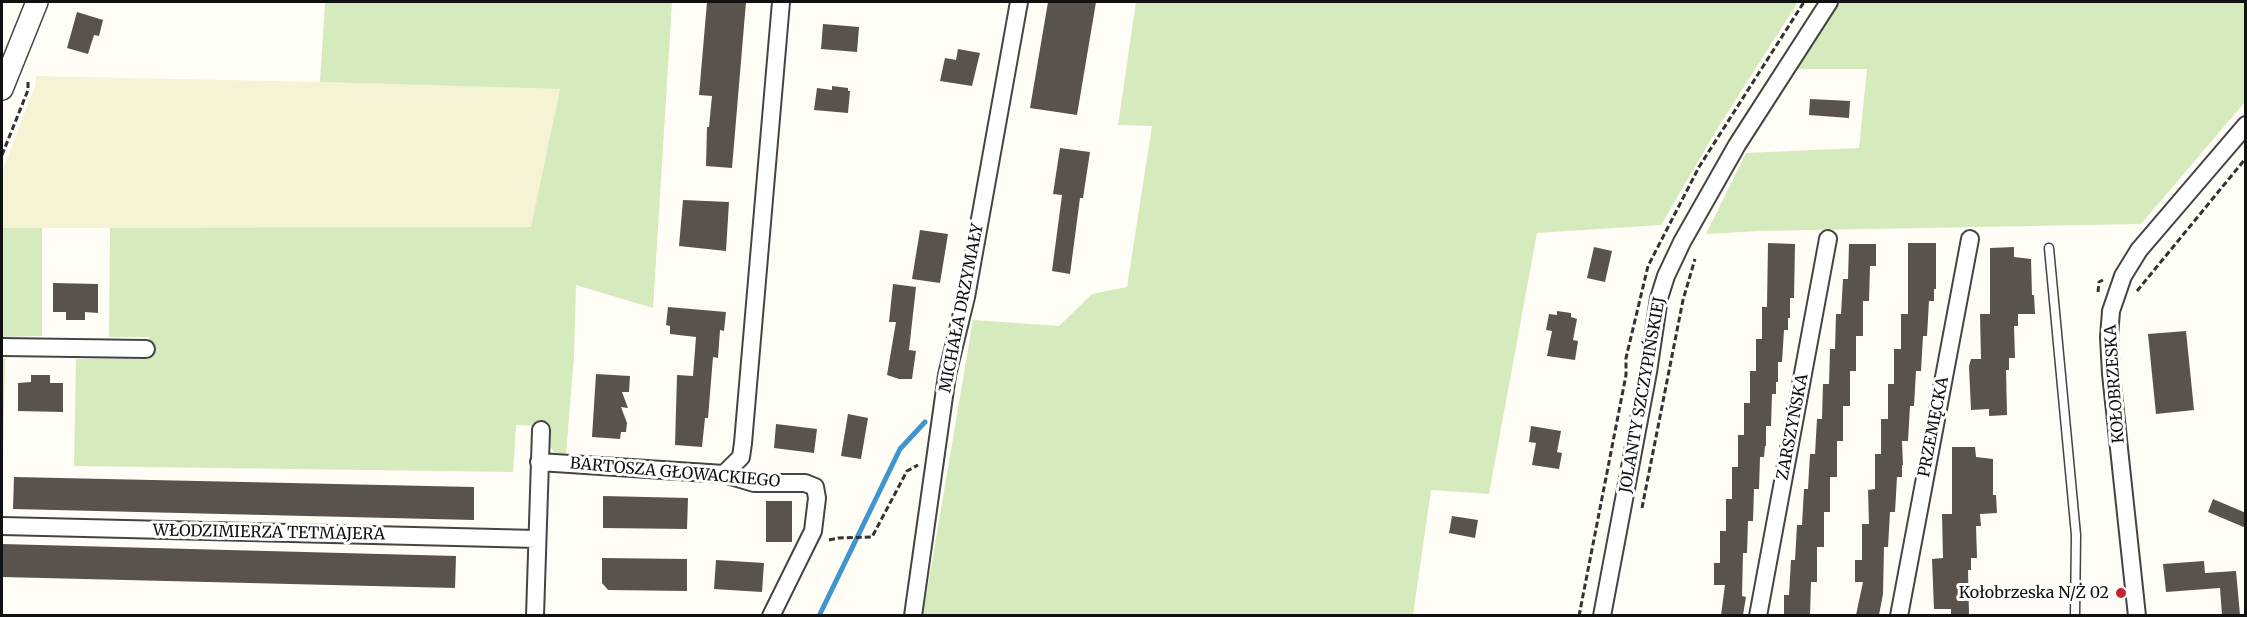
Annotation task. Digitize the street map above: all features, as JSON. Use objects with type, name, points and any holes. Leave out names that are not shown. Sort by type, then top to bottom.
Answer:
[{"type":"street","points":[[2,89],[37,2]]},
{"type":"street","points":[[724,474],[741,457],[743,443],[781,2]]},
{"type":"street","name":"MICHAŁA DRZYMAŁY","points":[[913,615],[947,375],[966,297],[1019,2]]},
{"type":"street","name":"JOLANTY SZCZYPIŃSKIEJ","points":[[1602,615],[1648,372],[1659,298],[1666,276],[1682,242],[1737,145],[1829,2]]},
{"type":"street","name":"KOŁOBRZESKA","points":[[2137,615],[2111,374],[2109,337],[2111,311],[2123,276],[2139,250],[2246,125]]},
{"type":"street","name":"ZARSZYŃSKA","points":[[1758,615],[1828,239]]},
{"type":"street","name":"PRZEMĘCKA","points":[[1899,615],[1970,239]]},
{"type":"street","points":[[2,346],[146,349]]},
{"type":"street","points":[[536,615],[541,430]]},
{"type":"street","name":"BARTOSZA GŁOWACKIEGO","points":[[539,462],[724,474],[754,483],[805,483],[815,488],[817,498],[813,531],[771,615]]},
{"type":"street","name":"WŁODZIMIERZA TETMAJERA","points":[[2,526],[537,539]]},
{"type":"lane","points":[[2049,248],[2076,535],[2075,615]]},
{"type":"path","points":[[2135,293],[2246,158]]},
{"type":"path","points":[[1641,512],[1683,300],[1697,253]]},
{"type":"path","points":[[849,537],[872,537],[907,471],[923,463],[935,462]]},
{"type":"shaded area","points":[[36,76],[560,89],[531,228],[2,228],[2,172],[35,86]]},
{"type":"green space","points":[[325,2],[672,2],[653,308],[576,285],[574,356],[566,454],[558,455],[553,451],[549,444],[548,427],[516,425],[513,472],[74,466],[76,359],[149,358],[149,337],[109,337],[110,228],[531,227],[560,89],[320,82]]},
{"type":"green space","points":[[1136,2],[1798,2],[1717,129],[1661,225],[1537,233],[1489,494],[1431,490],[1413,615],[923,615],[973,320],[1059,326],[1092,294],[1127,287],[1152,126],[1118,125]]},
{"type":"green space","points":[[1840,2],[2245,2],[2245,102],[2141,224],[1706,234],[1746,153],[1859,148],[1867,69],[1797,69]]},
{"type":"green space","points":[[2,228],[42,228],[42,336],[2,337]]},
{"type":"green space","points":[[2,358],[5,358],[3,465],[2,465]]},
{"type":"building","points":[[707,2],[746,2],[732,168],[706,166],[707,127],[709,127],[712,96],[699,95]]},
{"type":"building","points":[[1048,2],[1096,2],[1077,115],[1030,108]]},
{"type":"building","points":[[77,12],[103,20],[99,36],[94,35],[88,54],[67,48]]},
{"type":"building","points":[[823,24],[859,27],[857,52],[821,49]]},
{"type":"building","points":[[958,49],[980,53],[972,86],[940,81],[945,58],[956,60]]},
{"type":"building","points":[[832,86],[848,88],[850,91],[848,113],[814,110],[817,88],[832,90]]},
{"type":"building","points":[[1810,99],[1850,101],[1849,118],[1809,115]]},
{"type":"building","points":[[1060,148],[1090,152],[1083,198],[1080,198],[1070,274],[1052,271],[1062,195],[1053,194]]},
{"type":"building","points":[[683,200],[729,202],[726,251],[679,246]]},
{"type":"building","points":[[920,230],[948,234],[940,283],[912,279]]},
{"type":"building","points":[[1768,243],[1795,244],[1794,298],[1790,298],[1788,330],[1784,330],[1782,362],[1778,362],[1776,394],[1772,394],[1771,426],[1766,426],[1764,457],[1760,457],[1759,489],[1754,489],[1753,521],[1748,521],[1747,553],[1743,553],[1742,596],[1746,597],[1743,615],[1721,615],[1725,585],[1714,585],[1714,563],[1720,563],[1720,531],[1726,531],[1726,499],[1732,499],[1732,467],[1738,467],[1738,435],[1744,435],[1744,403],[1750,403],[1750,371],[1756,371],[1756,339],[1762,339],[1762,307],[1767,307]]},
{"type":"building","points":[[1908,243],[1936,243],[1936,289],[1934,289],[1934,301],[1929,301],[1927,336],[1923,336],[1921,371],[1916,371],[1914,406],[1910,406],[1908,441],[1902,441],[1902,477],[1897,477],[1895,512],[1890,512],[1888,547],[1884,547],[1883,594],[1879,615],[1856,615],[1863,582],[1855,582],[1855,560],[1862,560],[1862,524],[1869,524],[1868,490],[1875,489],[1875,454],[1881,454],[1881,419],[1888,419],[1888,384],[1894,384],[1894,349],[1901,349],[1901,314],[1908,314]]},
{"type":"building","points":[[1849,244],[1876,244],[1876,266],[1870,266],[1869,301],[1863,301],[1863,336],[1856,336],[1856,371],[1850,371],[1850,406],[1843,406],[1843,441],[1837,441],[1837,477],[1830,477],[1830,512],[1824,512],[1824,547],[1817,547],[1817,582],[1811,582],[1810,615],[1784,615],[1784,595],[1789,595],[1791,560],[1795,560],[1797,525],[1802,525],[1804,489],[1808,489],[1810,454],[1815,454],[1817,419],[1822,419],[1823,384],[1829,384],[1830,349],[1835,349],[1836,314],[1841,314],[1843,279],[1848,279]]},
{"type":"building","points":[[1594,247],[1612,251],[1605,282],[1587,278]]},
{"type":"building","points":[[2014,247],[2014,257],[2031,259],[2035,314],[2018,314],[2018,326],[2014,326],[2015,358],[2009,358],[2009,370],[2006,370],[2007,415],[1989,416],[1989,409],[1971,410],[1969,366],[1971,359],[1981,359],[1980,314],[1990,314],[1990,248]]},
{"type":"building","points":[[53,283],[98,284],[98,313],[85,312],[85,320],[66,320],[66,312],[53,312]]},
{"type":"building","points":[[893,284],[916,287],[909,350],[916,351],[912,379],[899,379],[887,375],[896,322],[889,322]]},
{"type":"building","points":[[668,307],[726,312],[724,331],[720,330],[718,358],[713,357],[708,418],[705,418],[702,447],[675,445],[677,375],[693,376],[696,337],[670,334],[670,326],[666,325]]},
{"type":"building","points":[[1557,311],[1571,313],[1571,317],[1577,319],[1573,340],[1578,341],[1575,360],[1547,356],[1552,331],[1546,330],[1549,314],[1557,315]]},
{"type":"building","points":[[2186,331],[2194,410],[2156,414],[2148,334]]},
{"type":"building","points":[[596,374],[630,376],[629,392],[622,392],[628,408],[621,407],[627,423],[626,432],[621,432],[620,439],[592,437]]},
{"type":"building","points":[[31,375],[50,375],[50,383],[63,383],[63,412],[18,411],[18,383],[31,382]]},
{"type":"building","points":[[848,414],[868,418],[861,459],[841,456]]},
{"type":"building","points":[[776,424],[817,429],[814,453],[774,448]]},
{"type":"building","points":[[1531,426],[1561,431],[1557,452],[1562,453],[1559,469],[1532,465],[1536,443],[1529,442]]},
{"type":"building","points":[[1952,447],[1975,447],[1976,457],[1993,459],[1993,495],[1996,495],[1997,513],[1980,514],[1981,526],[1976,526],[1977,558],[1971,558],[1971,570],[1968,570],[1969,615],[1951,615],[1951,609],[1934,609],[1932,559],[1943,558],[1942,514],[1952,514]]},
{"type":"building","points":[[14,477],[474,487],[474,520],[13,509]]},
{"type":"building","points":[[603,496],[688,498],[687,529],[603,528]]},
{"type":"building","points":[[2213,499],[2246,513],[2246,528],[2208,512]]},
{"type":"building","points":[[766,501],[792,501],[792,542],[766,542]]},
{"type":"building","points":[[1452,516],[1478,520],[1475,538],[1449,533]]},
{"type":"building","points":[[2,544],[456,556],[455,588],[2,577]]},
{"type":"building","points":[[602,558],[687,559],[687,591],[608,590],[602,583]]},
{"type":"building","points":[[716,560],[764,563],[762,592],[714,589]]},
{"type":"building","points":[[2204,561],[2205,573],[2236,571],[2240,615],[2222,615],[2220,588],[2166,592],[2163,564]]},
{"type":"waterway","points":[[819,616],[900,449],[925,422]]},
{"type":"place","name":"Kołobrzeska N/Ż 02","points":[[2121,593]]}]
